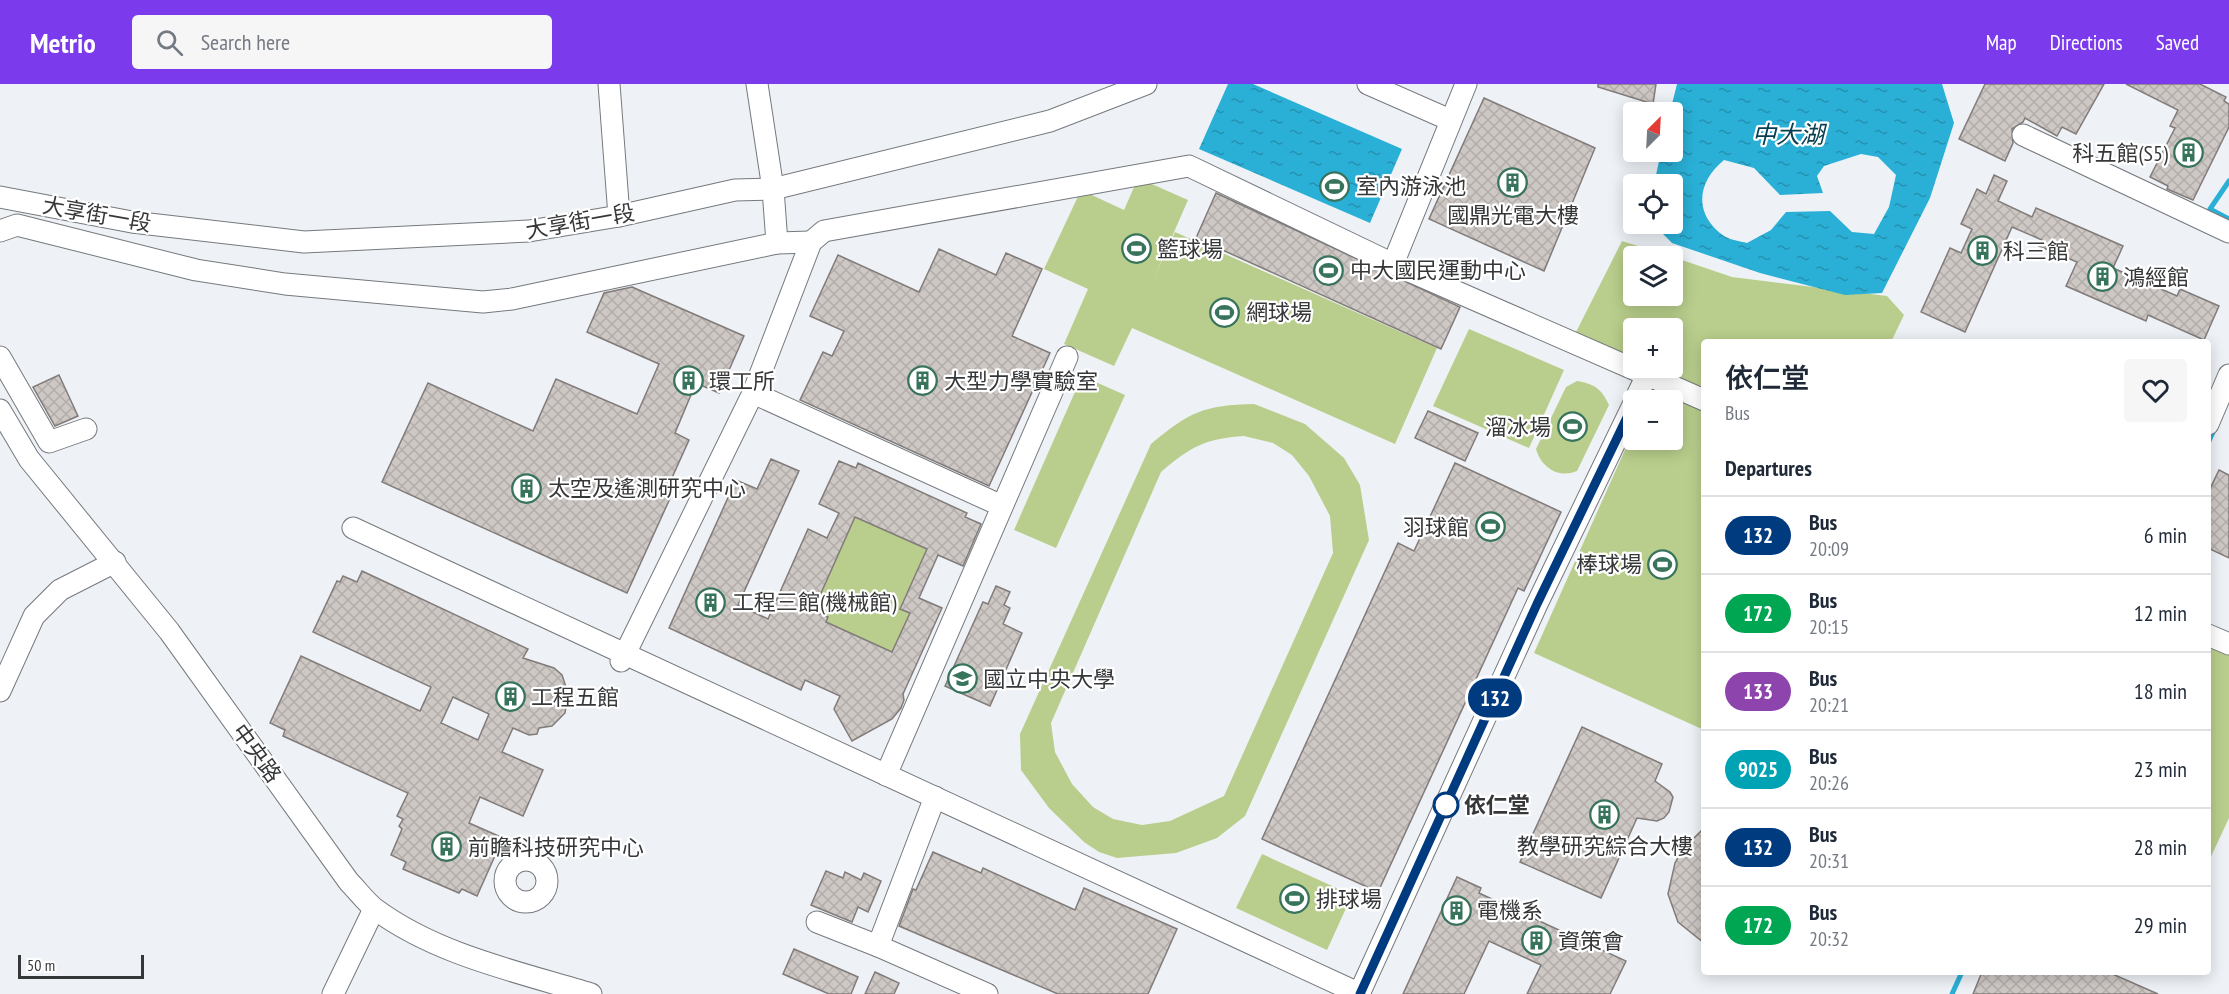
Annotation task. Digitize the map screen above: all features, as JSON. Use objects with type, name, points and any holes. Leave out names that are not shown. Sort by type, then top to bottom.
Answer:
[{"type":"street","points":[[609,84],[619,216]]},
{"type":"street","points":[[757,84],[773,189],[777,243]]},
{"type":"street","name":"大享街一段","points":[[0,197],[132,222],[304,242],[529,231],[619,216],[735,190],[773,189],[1050,121],[1146,84]]},
{"type":"street","points":[[1368,84],[1450,120]]},
{"type":"street","points":[[1393,264],[1466,84]]},
{"type":"street","points":[[2023,135],[2229,232]]},
{"type":"street","points":[[623,657],[753,393],[811,242],[824,231],[1189,166],[1393,264],[1623,365]]},
{"type":"street","points":[[0,231],[17,225],[196,270],[285,284],[483,302],[512,299],[777,243],[811,242]]},
{"type":"street","points":[[0,357],[49,442],[86,429]]},
{"type":"street","points":[[886,775],[1067,357]]},
{"type":"street","points":[[2211,417],[2229,375]]},
{"type":"street","points":[[1654,378],[1701,399]]},
{"type":"street","points":[[753,393],[1002,506]]},
{"type":"street","name":"中央路","points":[[0,410],[29,459],[169,631],[349,882],[374,909],[461,954],[550,988],[591,994]]},
{"type":"street","points":[[353,528],[623,657],[935,797],[1360,994],[1537,604],[1623,425]]},
{"type":"street","points":[[0,691],[34,616],[60,590],[115,562]]},
{"type":"street","points":[[2211,636],[2229,644]]},
{"type":"street","points":[[878,946],[935,797]]},
{"type":"street","points":[[333,994],[374,909]]},
{"type":"street","points":[[817,922],[987,994]]},
{"type":"green space","points":[[1138,178],[1188,200],[1154,278],[1175,232],[1437,348],[1395,444],[1132,328],[1114,366],[1064,344],[1088,289],[1044,269],[1081,190],[1124,210]]},
{"type":"green space","points":[[1622,241],[1638,246],[1623,246],[1623,306],[1683,306],[1683,260],[1732,277],[1887,296],[1904,315],[1892,339],[1701,339],[1701,400],[1652,378],[1683,378],[1683,318],[1623,318],[1623,365],[1571,342]]},
{"type":"green space","points":[[1469,329],[1564,370],[1529,448],[1433,406]]},
{"type":"green space","points":[[1082,376],[1125,395],[1056,548],[1014,530]]},
{"type":"green space","name":"溜冰場","points":[[1577,381],[1596,388],[1603,394],[1609,405],[1577,471],[1557,472],[1546,466],[1536,449],[1566,387]]},
{"type":"green space","points":[[1656,382],[1673,390],[1652,390]]},
{"type":"green space","points":[[1683,394],[1701,403],[1701,729],[1534,653],[1625,450],[1683,450]]},
{"type":"green space","points":[[1254,404],[1305,424],[1344,458],[1360,485],[1369,540],[1245,816],[1217,838],[1176,853],[1117,858],[1099,852],[1084,842],[1049,808],[1021,770],[1020,734],[1151,444],[1176,424],[1198,412]],"holes":[[[1244,436],[1273,443],[1292,455],[1309,476],[1330,516],[1333,553],[1224,796],[1170,821],[1142,825],[1113,819],[1093,807],[1072,784],[1055,752],[1051,723],[1161,472],[1190,450],[1219,439]]]},
{"type":"green space","points":[[855,517],[927,549],[900,608],[910,613],[888,661],[885,649],[826,622],[828,617],[821,614],[809,619]]},
{"type":"green space","points":[[2211,630],[2229,639],[2229,818],[2211,857]]},
{"type":"green space","name":"排球場","points":[[1262,854],[1352,895],[1327,950],[1236,908]]},
{"type":"water","name":"室內游泳池","points":[[1228,84],[1253,84],[1402,149],[1370,223],[1199,149]]},
{"type":"water","name":"中大湖","points":[[1677,84],[1942,84],[1954,123],[1930,198],[1882,293],[1845,295],[1760,273],[1672,243],[1663,234],[1683,234],[1683,174],[1656,174],[1659,162],[1683,162],[1683,102],[1672,102]],"holes":[[[1861,154],[1878,157],[1896,175],[1889,207],[1874,234],[1852,232],[1830,211],[1786,212],[1771,230],[1747,243],[1724,236],[1707,218],[1703,208],[1702,198],[1708,178],[1724,160],[1754,168],[1780,195],[1823,193],[1817,176],[1824,166]]]},
{"type":"building","points":[[1598,84],[1656,84],[1653,102],[1598,87]]},
{"type":"building","points":[[1985,84],[2104,84],[2076,134],[2062,127],[2057,136],[2025,118],[2012,129],[2013,143],[2005,161],[1959,139]]},
{"type":"building","name":"科五館(S5)","points":[[2126,84],[2200,84],[2226,97],[2224,101],[2229,104],[2229,127],[2193,200],[2167,189],[2168,186],[2150,177],[2175,128],[2170,126],[2178,110]]},
{"type":"building","name":"國鼎光電大樓","points":[[1484,98],[1595,148],[1544,271],[1429,219]]},
{"type":"building","points":[[1994,175],[2007,181],[1998,201],[2032,217],[2036,208],[2123,246],[2113,268],[2177,296],[2180,289],[2219,306],[2204,339],[2148,315],[2146,321],[2066,286],[2077,262],[2039,246],[2042,240],[2012,227],[1965,332],[1921,312],[1950,248],[1961,253],[1972,229],[1961,224],[1977,189],[1986,194]]},
{"type":"building","name":"中大國民運動中心","points":[[1216,193],[1460,307],[1441,349],[1196,238]]},
{"type":"building","name":"大型力學實驗室","points":[[939,249],[996,275],[1006,253],[1042,269],[1012,336],[1050,353],[989,486],[800,400],[823,352],[832,356],[844,331],[810,316],[838,255],[919,292]]},
{"type":"building","name":"太空及遙測研究中心","points":[[632,287],[744,336],[719,393],[696,383],[675,433],[689,440],[666,491],[672,494],[627,593],[382,482],[428,383],[533,431],[556,379],[637,414],[659,364],[587,332],[604,293]]},
{"type":"building","points":[[59,375],[78,416],[55,426],[33,387]]},
{"type":"building","points":[[1428,411],[1478,433],[1465,461],[1415,438]]},
{"type":"building","name":"工程三館(機械館)","points":[[771,459],[799,471],[738,605],[768,619],[808,529],[827,538],[839,513],[819,504],[839,461],[856,468],[858,463],[967,513],[965,517],[981,524],[963,566],[938,555],[919,598],[942,608],[903,694],[904,700],[901,708],[892,719],[852,741],[834,709],[840,696],[805,680],[801,690],[669,628],[736,480],[757,489]],"holes":[[[855,517],[927,549],[900,609],[910,613],[892,652],[826,622],[828,617],[813,611]]]},
{"type":"building","name":"依仁堂","points":[[1455,463],[1561,512],[1524,591],[1518,588],[1378,892],[1262,839],[1398,543],[1414,551]]},
{"type":"building","points":[[2219,470],[2229,475],[2229,558],[2211,549],[2211,487]]},
{"type":"building","name":"工程五館","points":[[362,571],[528,649],[523,658],[554,668],[562,675],[568,693],[565,713],[552,726],[539,728],[537,734],[529,735],[513,728],[502,752],[543,770],[523,816],[480,797],[469,823],[503,838],[477,896],[462,889],[459,893],[403,869],[406,862],[391,855],[402,829],[399,826],[403,819],[397,816],[408,793],[283,736],[285,730],[270,723],[301,656],[420,711],[431,687],[313,632],[337,581],[340,582],[343,576],[357,582]],"holes":[[[453,697],[489,714],[478,740],[441,723]]]},
{"type":"building","points":[[996,586],[1010,592],[1004,605],[1010,608],[1003,624],[1022,633],[990,706],[945,686],[983,602],[988,604]]},
{"type":"building","name":"教學研究綜合大樓","points":[[1582,727],[1662,764],[1655,781],[1673,797],[1669,812],[1664,818],[1657,821],[1637,818],[1601,898],[1520,862]]},
{"type":"building","points":[[1701,831],[1701,941],[1678,922],[1668,894],[1675,863],[1682,850]]},
{"type":"building","points":[[933,852],[981,873],[983,868],[1075,910],[1084,888],[1177,929],[1148,994],[1058,994],[899,926],[913,889],[916,890]]},
{"type":"building","points":[[826,871],[843,878],[845,872],[861,880],[864,873],[881,881],[868,912],[858,907],[852,922],[811,905]]},
{"type":"building","points":[[1457,877],[1481,888],[1479,893],[1626,961],[1610,994],[1527,994],[1541,965],[1489,941],[1464,994],[1403,994]]},
{"type":"building","points":[[794,949],[858,977],[851,994],[829,994],[783,974]]},
{"type":"building","points":[[875,972],[899,983],[894,994],[865,994]]},
{"type":"building","points":[[1981,975],[2115,975],[2158,994],[1973,994]]},
{"type":"waterway","points":[[2229,181],[2210,209],[2229,219]]},
{"type":"waterway","points":[[2211,437],[2215,428]]},
{"type":"waterway","points":[[1952,994],[1961,975]]},
{"type":"bus line","name":"132","points":[[1360,994],[1537,604],[1623,426]]},
{"type":"place","name":"科五館(S5)","points":[[2189,153]]},
{"type":"place","name":"國鼎光電大樓","points":[[1513,183]]},
{"type":"place","name":"室內游泳池","points":[[1335,186]]},
{"type":"place","name":"籃球場","points":[[1136,249]]},
{"type":"place","name":"科三館","points":[[1982,251]]},
{"type":"place","name":"中大國民運動中心","points":[[1329,270]]},
{"type":"place","name":"鴻經館","points":[[2102,277]]},
{"type":"place","name":"網球場","points":[[1225,312]]},
{"type":"place","name":"環工所","points":[[688,381]]},
{"type":"place","name":"大型力學實驗室","points":[[923,381]]},
{"type":"place","name":"溜冰場","points":[[1572,427]]},
{"type":"place","name":"太空及遙測研究中心","points":[[527,488]]},
{"type":"place","name":"羽球館","points":[[1490,527]]},
{"type":"place","name":"棒球場","points":[[1663,564]]},
{"type":"place","name":"工程三館(機械館)","points":[[711,602]]},
{"type":"place","name":"國立中央大學","points":[[962,679]]},
{"type":"place","name":"工程五館","points":[[510,697]]},
{"type":"place","name":"依仁堂","points":[[1446,805]]},
{"type":"place","name":"教學研究綜合大樓","points":[[1605,814]]},
{"type":"place","name":"前瞻科技研究中心","points":[[447,847]]},
{"type":"place","name":"排球場","points":[[1295,899]]},
{"type":"place","name":"電機系","points":[[1456,910]]},
{"type":"place","name":"資策會","points":[[1537,941]]}]
